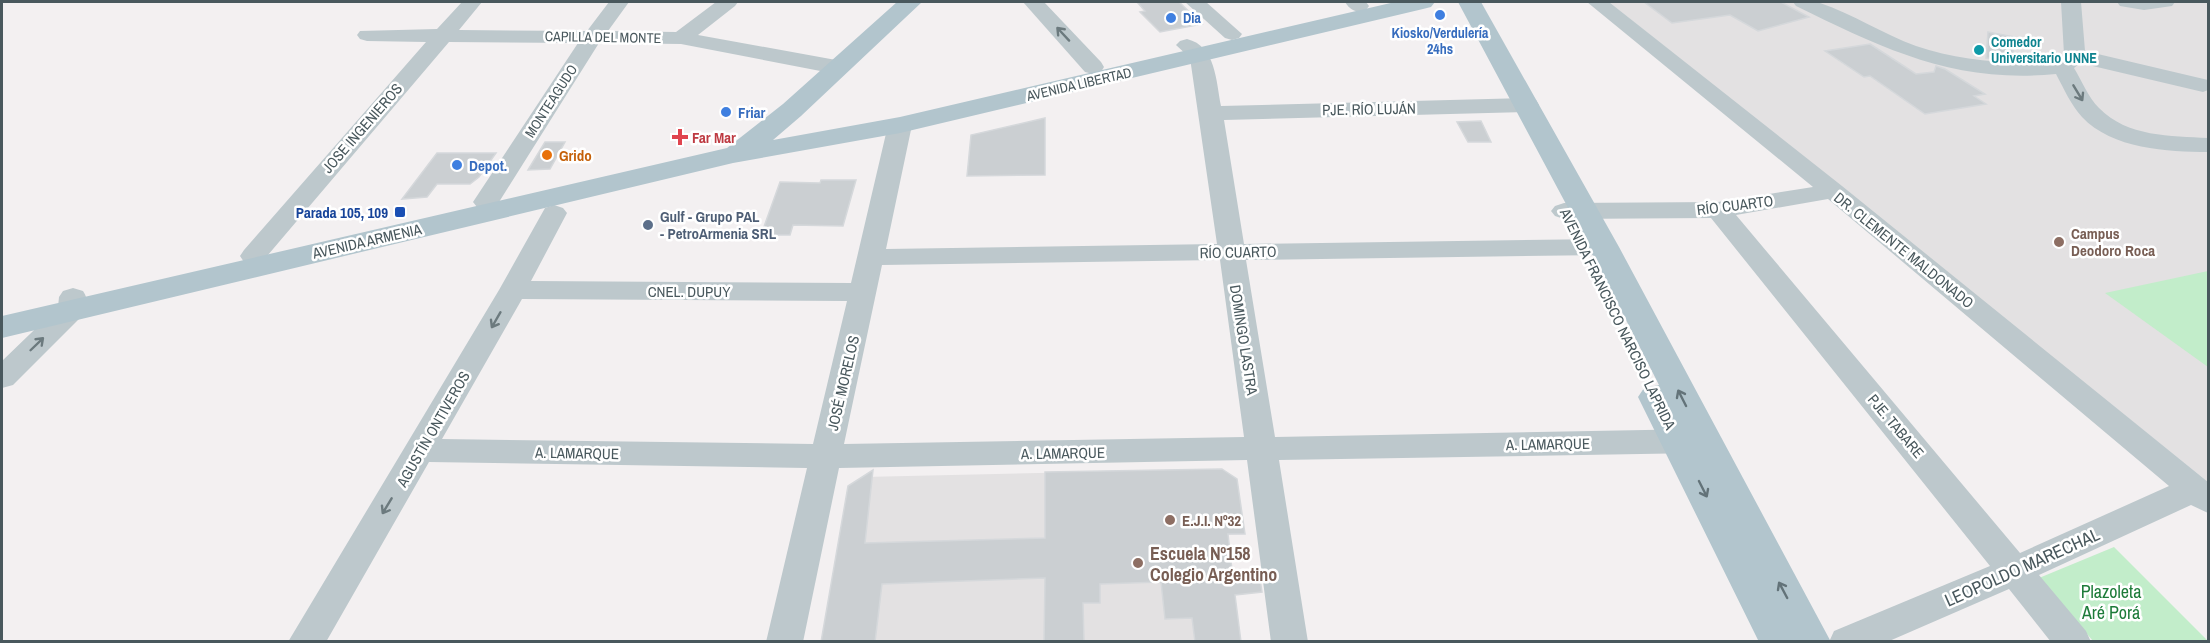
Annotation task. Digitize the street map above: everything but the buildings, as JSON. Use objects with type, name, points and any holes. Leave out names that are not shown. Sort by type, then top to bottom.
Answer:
[{"type":"main road","points":[[485,207],[554,213],[696,181],[827,66],[890,2]]},
{"type":"main road","points":[[735,149],[792,110],[827,66],[910,2]]},
{"type":"main road","name":"AVENIDA LIBERTAD","points":[[735,149],[1094,67],[1194,50],[1423,2]]},
{"type":"main road","name":"AVENIDA FRANCISCO NARCISO LAPRIDA","points":[[1462,2],[1456,8],[1519,105],[1691,441],[1781,642]]},
{"type":"main road","name":"AVENIDA LIBERTAD","points":[[735,149],[900,125],[1194,50],[1232,34],[1362,3]]},
{"type":"main road","points":[[792,110],[804,122],[833,126]]},
{"type":"main road","name":"AVENIDA ARMENIA","points":[[2,313],[73,303],[735,149]]},
{"type":"main road","name":"AVENIDA ARMENIA","points":[[2,327],[73,303],[253,256],[485,207]]},
{"type":"main road","name":"AVENIDA FRANCISCO NARCISO LAPRIDA","points":[[1691,441],[1810,642]]},
{"type":"street","name":"JOSE INGENIEROS","points":[[253,256],[472,2]]},
{"type":"street","name":"MONTEAGUDO","points":[[485,207],[592,38],[619,2]]},
{"type":"street","points":[[681,38],[728,2]]},
{"type":"street","points":[[1033,2],[1094,67]]},
{"type":"street","points":[[1195,2],[1232,34]]},
{"type":"street","name":"DR. CLEMENTE MALDONADO","points":[[1597,2],[1833,191],[2202,494]]},
{"type":"street","points":[[1803,2],[1910,51],[1938,59],[2034,71],[2069,61],[2204,85]]},
{"type":"street","points":[[2071,2],[2069,61],[2090,113],[2110,128],[2146,139],[2208,145]]},
{"type":"street","points":[[2127,2],[2144,4],[2165,2]]},
{"type":"street","name":"CAPILLA DEL MONTE","points":[[367,34],[681,38],[827,66]]},
{"type":"street","name":"DOMINGO LASTRA","points":[[1194,50],[1211,113],[1290,642]]},
{"type":"street","name":"PJE. RÍO LUJÁN","points":[[1211,113],[1519,105]]},
{"type":"street","name":"JOSÉ MORELOS","points":[[784,642],[900,125]]},
{"type":"street","name":"RÍO CUARTO","points":[[1575,212],[1718,210],[1833,191]]},
{"type":"street","name":"PJE. TABARE","points":[[1718,210],[2073,642]]},
{"type":"street","name":"AGUSTÍN ONTIVEROS","points":[[306,642],[421,450],[513,290],[554,213]]},
{"type":"street","name":"RÍO CUARTO","points":[[872,256],[1592,247]]},
{"type":"street","name":"CNEL. DUPUY","points":[[513,290],[864,292]]},
{"type":"street","points":[[2,378],[73,303]]},
{"type":"street","name":"A. LAMARQUE","points":[[421,450],[826,456],[1691,441]]},
{"type":"street","name":"LEOPOLDO MARECHAL","points":[[1847,642],[2202,494]]},
{"type":"shaded area","name":"Campus Deodoro Roca","points":[[1609,2],[2208,2],[2208,482]]},
{"type":"shaded area","points":[[1222,469],[1237,479],[1245,534],[1228,535],[1233,578],[1244,579],[1246,594],[1235,595],[1241,641],[821,642],[848,486],[863,477]]},
{"type":"green space","points":[[2208,271],[2208,367],[2105,293]]},
{"type":"green space","name":"Plazoleta Aré Porá","points":[[2114,547],[2208,641],[2093,641],[2039,578]]},
{"type":"place","name":"Kiosko/Verdulería 24hs","points":[[1440,15]]},
{"type":"place","name":"Dia","points":[[1171,18]]},
{"type":"place","name":"Comedor Universitario UNNE","points":[[1979,50]]},
{"type":"place","name":"Friar","points":[[726,112]]},
{"type":"place","name":"Far Mar","points":[[680,137]]},
{"type":"place","name":"Grido","points":[[547,155]]},
{"type":"place","name":"Depot.","points":[[457,165]]},
{"type":"place","name":"Parada 105, 109","points":[[400,212]]},
{"type":"place","name":"Gulf - Grupo PAL - PetroArmenia SRL","points":[[648,225]]},
{"type":"place","name":"Campus Deodoro Roca","points":[[2059,242]]},
{"type":"place","name":"E.J.I. Nº32","points":[[1170,520]]},
{"type":"place","name":"Escuela Nº158 Colegio Argentino","points":[[1138,563]]}]
